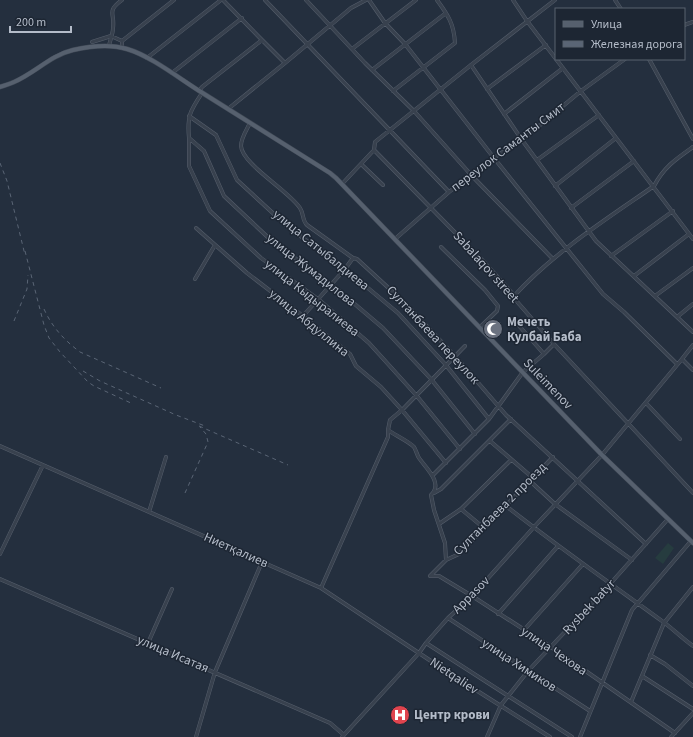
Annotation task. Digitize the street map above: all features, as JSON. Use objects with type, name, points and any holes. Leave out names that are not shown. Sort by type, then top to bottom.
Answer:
[{"type":"main road","name":"Suleimenov","points":[[0,87],[15,82],[50,60],[66,52],[91,47],[109,46],[135,51],[172,72],[201,92],[330,173],[602,455],[692,542]]},
{"type":"street","points":[[109,46],[114,26],[112,11],[114,6],[122,0]]},
{"type":"street","points":[[122,41],[174,0]]},
{"type":"street","points":[[147,58],[222,0],[242,18],[285,63]]},
{"type":"street","points":[[265,0],[449,192]]},
{"type":"street","points":[[306,0],[414,112],[471,176],[553,259]]},
{"type":"street","points":[[228,109],[351,8],[367,0],[405,44],[603,294],[624,312],[677,364]]},
{"type":"street","points":[[352,49],[416,0]]},
{"type":"street","points":[[393,91],[455,43],[454,29],[451,21],[437,0]]},
{"type":"street","points":[[513,0],[555,58]]},
{"type":"street","points":[[342,184],[374,150],[375,142],[555,0]]},
{"type":"street","points":[[372,70],[446,13]]},
{"type":"street","points":[[172,72],[242,18]]},
{"type":"street","points":[[92,42],[111,36],[122,41]]},
{"type":"street","points":[[189,138],[187,123],[202,87],[262,40]]},
{"type":"street","points":[[122,41],[122,48]]},
{"type":"street","points":[[487,89],[546,45]]},
{"type":"street","points":[[557,60],[693,239]]},
{"type":"street","name":"переулок Саманты Смит","points":[[395,239],[449,192],[494,158],[522,140],[581,91],[624,60]]},
{"type":"street","points":[[650,60],[693,139]]},
{"type":"street","points":[[471,65],[522,140],[596,241],[693,332]]},
{"type":"street","points":[[504,114],[563,68]]},
{"type":"street","points":[[537,160],[599,115]]},
{"type":"street","name":"улица Сатыбалдиева","points":[[189,116],[216,134],[237,180],[288,227],[346,269],[398,313],[445,364],[489,420]]},
{"type":"street","name":"Султанбаева переулок","points":[[250,123],[241,140],[241,148],[244,155],[300,208],[304,221],[307,225],[353,258],[357,259],[406,304],[455,356],[499,407],[646,544]]},
{"type":"street","name":"улица Жумадилова","points":[[189,138],[204,151],[224,196],[274,243],[331,284],[384,328],[431,380],[475,434]]},
{"type":"street","name":"улица Кыдыралиева","points":[[189,138],[189,166],[210,211],[261,258],[318,299],[369,343],[416,395],[460,449]]},
{"type":"street","points":[[555,186],[616,138]]},
{"type":"street","points":[[513,297],[553,259],[654,186],[660,174],[669,164],[693,147]]},
{"type":"street","name":"Sabalaqov street","points":[[374,150],[486,263],[554,344],[693,493]]},
{"type":"street","points":[[571,208],[634,161]]},
{"type":"street","points":[[361,164],[383,185]]},
{"type":"street","points":[[611,256],[673,211]]},
{"type":"street","name":"улица Абдуллина","points":[[196,228],[247,273],[304,316],[350,354],[356,366],[381,387],[446,463]]},
{"type":"street","points":[[634,276],[689,234]]},
{"type":"street","points":[[195,279],[215,245]]},
{"type":"street","points":[[442,247],[485,290],[498,306],[497,311],[480,327]]},
{"type":"street","points":[[304,316],[346,269],[353,258]]},
{"type":"street","points":[[655,296],[693,268]]},
{"type":"street","points":[[676,317],[693,304]]},
{"type":"street","points":[[513,319],[544,354]]},
{"type":"street","points":[[433,475],[489,420],[523,372],[554,344]]},
{"type":"street","name":"Appasov","points":[[343,736],[448,618],[472,596],[555,504],[602,455],[693,345]]},
{"type":"street","points":[[320,588],[388,437],[390,420],[402,410],[445,364],[465,346]]},
{"type":"street","points":[[682,359],[693,370]]},
{"type":"street","points":[[646,403],[680,439]]},
{"type":"street","points":[[434,493],[441,489],[511,418]]},
{"type":"street","points":[[388,430],[413,446],[420,460],[423,461],[433,475],[435,485],[434,493],[431,495],[432,502],[445,543],[446,560]]},
{"type":"street","points":[[490,441],[533,478]]},
{"type":"street","name":"Ниетқалиев","points":[[0,446],[320,588],[392,636],[419,652]]},
{"type":"street","points":[[149,512],[166,457]]},
{"type":"street","name":"Султанбаева 2 проезд","points":[[439,576],[430,576],[446,560],[459,554],[553,457]]},
{"type":"street","points":[[439,524],[461,509],[511,460]]},
{"type":"street","points":[[0,554],[43,465]]},
{"type":"street","points":[[530,481],[555,504],[632,560]]},
{"type":"street","points":[[506,506],[693,646]]},
{"type":"street","points":[[461,509],[484,528]]},
{"type":"street","name":"Rysbek batyr","points":[[487,737],[500,705],[528,671],[610,584],[668,519]]},
{"type":"street","points":[[580,737],[601,682],[632,610],[692,542]]},
{"type":"street","points":[[498,614],[558,546]]},
{"type":"street","points":[[196,737],[215,672],[262,562]]},
{"type":"street","points":[[524,630],[583,564]]},
{"type":"street","points":[[438,569],[439,576]]},
{"type":"street","name":"улица Чехова","points":[[439,576],[551,647],[675,733]]},
{"type":"street","name":"улица Исатая","points":[[0,579],[215,672],[330,724],[343,736]]},
{"type":"street","points":[[631,702],[664,623],[693,587]]},
{"type":"street","points":[[148,643],[172,589]]},
{"type":"street","name":"улица Химиков","points":[[448,618],[590,711]]},
{"type":"street","points":[[426,643],[572,737]]},
{"type":"street","name":"Nietqaliev","points":[[419,652],[448,673],[550,737]]},
{"type":"street","points":[[650,655],[665,664],[693,686]]},
{"type":"street","points":[[642,676],[693,709]]},
{"type":"street","points":[[672,737],[693,713]]},
{"type":"green space","points":[[668,543],[674,548],[663,564],[655,558]]},
{"type":"railway","points":[[0,163],[7,181],[25,255]]},
{"type":"railway","points":[[25,251],[44,325],[49,338],[88,382],[133,404]]},
{"type":"railway","points":[[14,321],[27,289],[28,275]]},
{"type":"railway","points":[[44,309],[59,333],[80,352],[161,388]]},
{"type":"railway","points":[[83,371],[100,381],[176,415],[205,426]]},
{"type":"railway","points":[[199,426],[288,465]]},
{"type":"railway","points":[[185,493],[208,442],[206,434],[200,427]]},
{"type":"place","name":"Мечеть Кулбай Баба","points":[[493,329]]},
{"type":"place","name":"Центр крови","points":[[400,715]]}]
